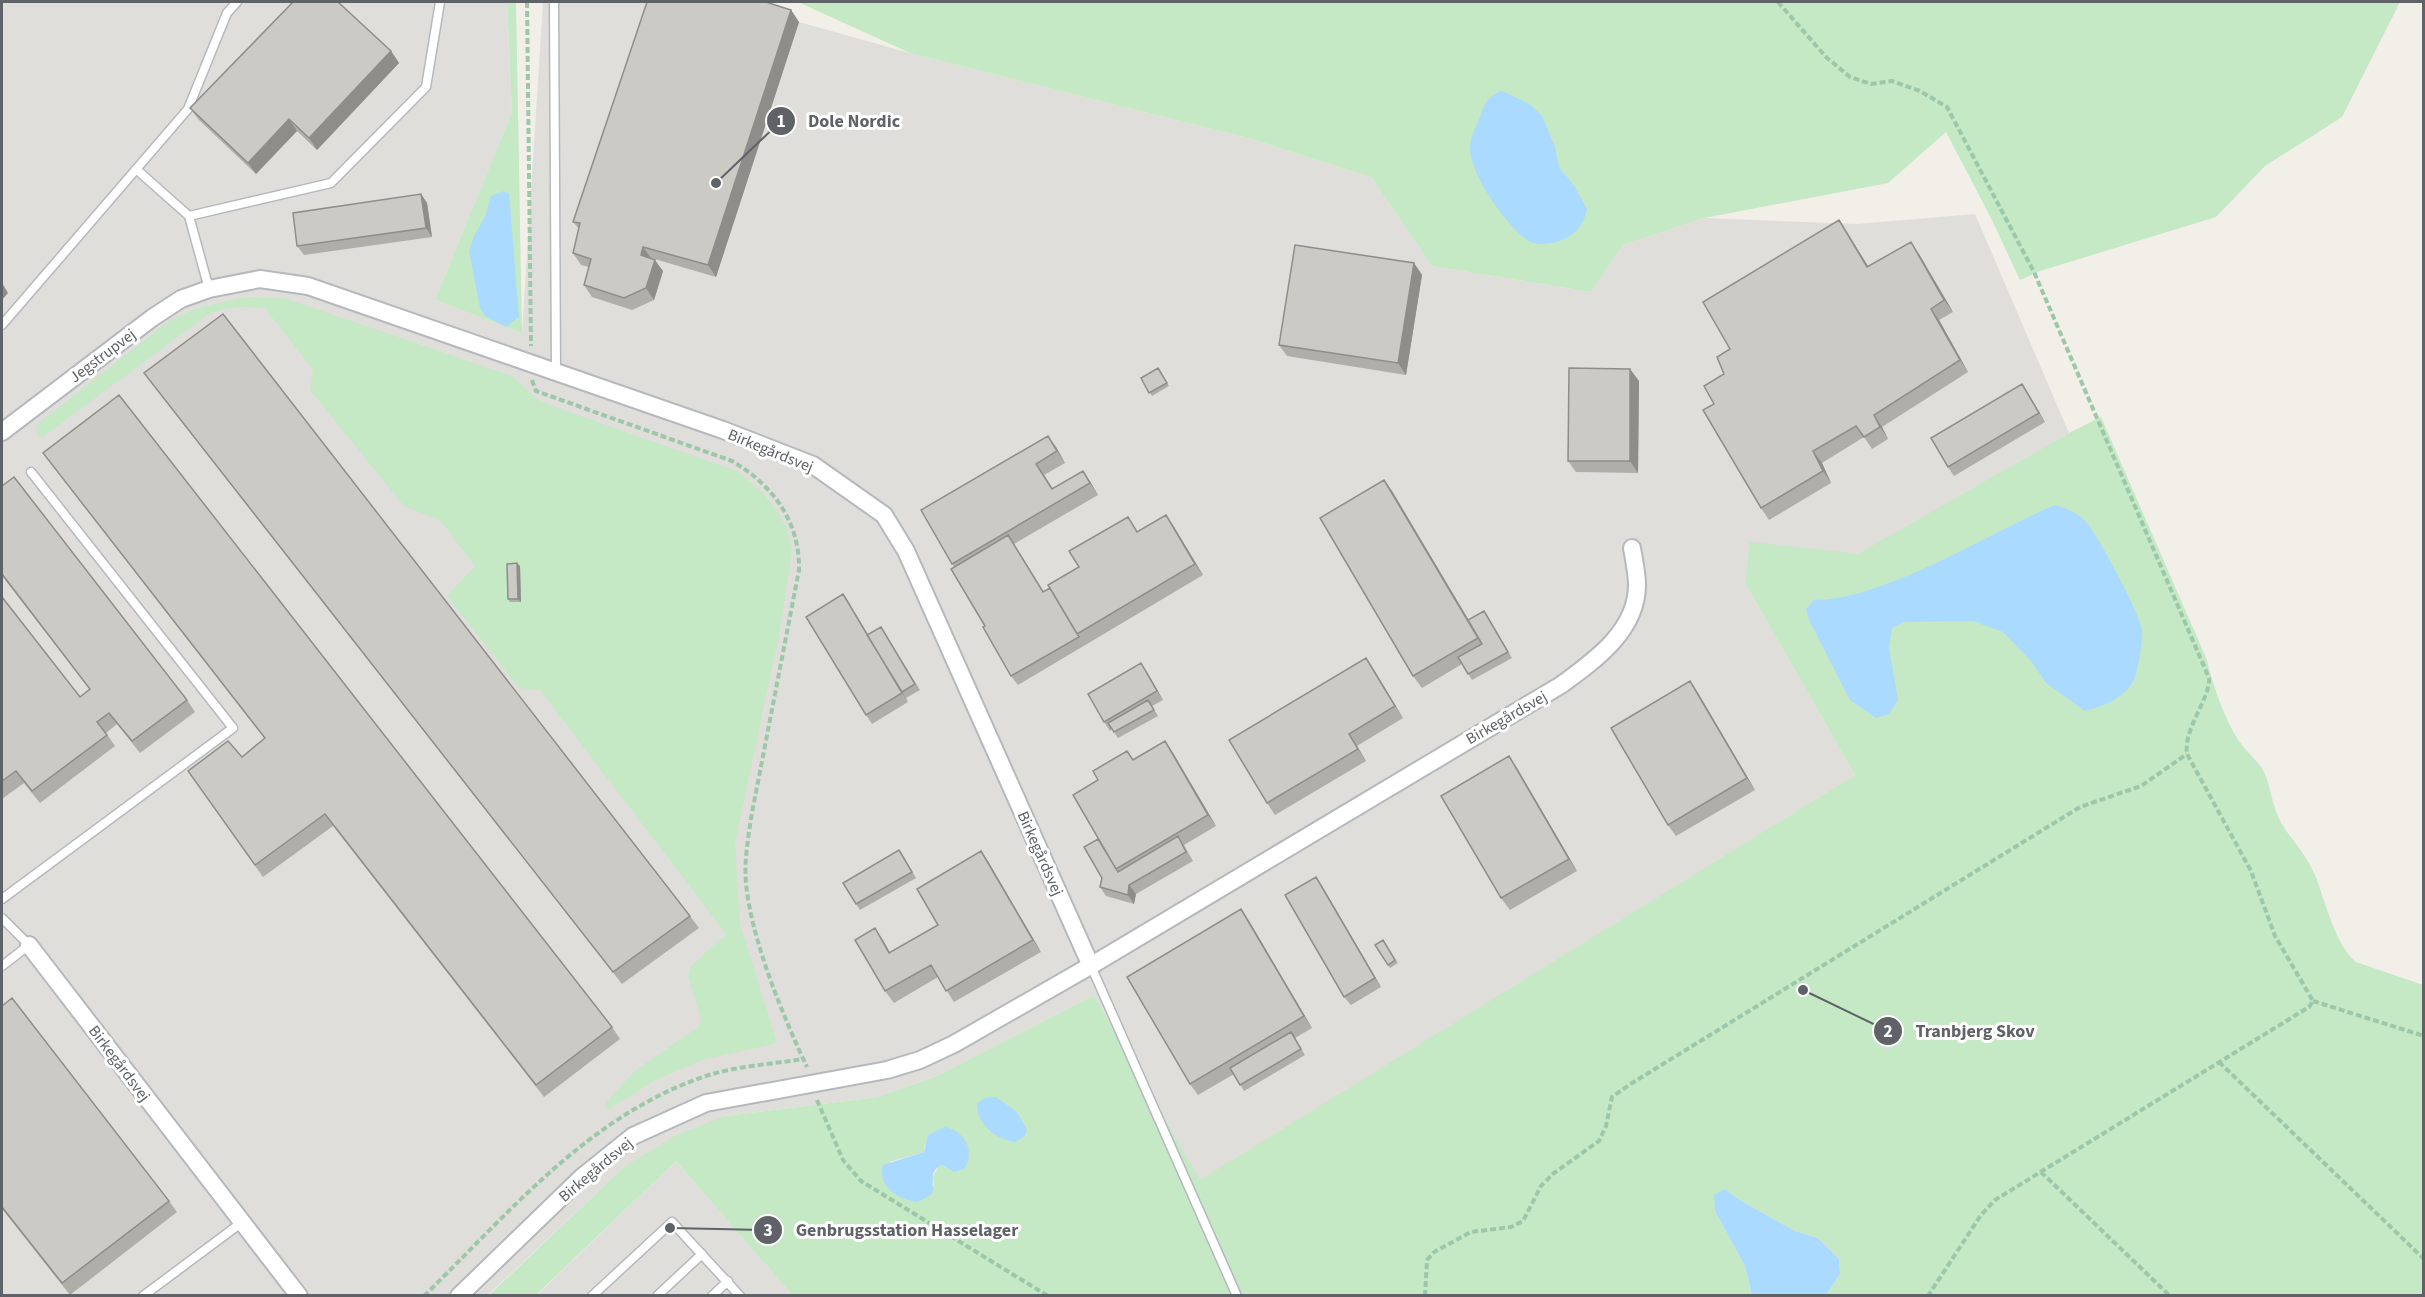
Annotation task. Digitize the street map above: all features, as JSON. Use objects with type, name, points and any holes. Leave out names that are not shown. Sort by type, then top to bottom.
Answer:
[{"type":"street","name":"Birkegårdsvej","points":[[209,289],[260,279],[308,286],[723,430],[813,465],[884,515],[906,551],[944,632],[1091,966]]},
{"type":"street","name":"Jegstrupvej","points":[[2,432],[152,318],[181,299],[209,289]]},
{"type":"street","name":"Birkegårdsvej","points":[[459,1296],[582,1177],[633,1136],[706,1103],[815,1091],[852,1077],[920,1060],[954,1044],[1091,966],[1561,685],[1590,664],[1613,642],[1631,615],[1637,586],[1632,548]]},
{"type":"street","name":"Birkegårdsvej","points":[[29,945],[299,1296]]},
{"type":"lane","points":[[2,325],[188,109],[227,13],[237,2]]},
{"type":"lane","points":[[189,216],[331,183],[426,87],[441,2]]},
{"type":"lane","points":[[554,2],[556,372]]},
{"type":"lane","points":[[136,169],[189,216],[209,289]]},
{"type":"lane","points":[[2,900],[233,728],[31,472]]},
{"type":"lane","points":[[2,918],[29,945],[2,966]]},
{"type":"lane","points":[[1091,966],[1238,1296]]},
{"type":"lane","points":[[592,1296],[672,1222],[740,1296]]},
{"type":"lane","points":[[143,1296],[241,1223]]},
{"type":"lane","points":[[657,1296],[702,1254]]},
{"type":"lane","points":[[712,1296],[728,1281]]},
{"type":"path","points":[[527,2],[533,387],[536,391],[732,461],[743,467],[773,493],[791,523],[799,554],[799,570],[751,818],[746,857],[746,882],[750,913],[760,948],[815,1091],[843,1160],[861,1181],[1048,1296]]},
{"type":"path","points":[[1778,2],[1826,57],[1850,77],[1871,84],[1892,81],[1920,91],[1947,107],[2034,272],[2209,678],[2210,685],[2200,703],[2186,746],[2187,754],[2251,871],[2275,936],[2313,1001],[2424,1036]]},
{"type":"path","points":[[1425,1296],[1428,1260],[1434,1252],[1471,1232],[1511,1227],[1523,1221],[1540,1186],[1554,1173],[1599,1141],[1606,1126],[1612,1097],[2080,807],[2141,786],[2187,754]]},
{"type":"path","points":[[1928,1296],[1995,1200],[2309,1007],[2313,1001]]},
{"type":"path","points":[[2219,1062],[2424,1259]]},
{"type":"path","points":[[815,1091],[827,1097]]},
{"type":"path","points":[[806,1101],[815,1091]]},
{"type":"path","points":[[2041,1172],[2169,1296]]},
{"type":"shaded area","points":[[2,2],[507,2],[512,112],[435,300],[522,333],[543,2],[740,2],[799,22],[910,53],[1248,138],[1371,177],[1432,266],[1591,292],[1623,245],[1704,218],[1857,224],[1975,214],[2069,433],[1858,555],[1751,543],[1745,583],[1855,775],[1200,1181],[1094,995],[937,1076],[878,1097],[725,1116],[624,1167],[488,1295],[2,1296]]},
{"type":"shaded area","points":[[676,1161],[792,1295],[536,1296]]},
{"type":"green space","points":[[507,2],[516,2],[522,333],[435,300],[512,112]]},
{"type":"green space","points":[[798,2],[2400,2],[2342,117],[2265,166],[2216,217],[2040,271],[2020,280],[1946,132],[1888,183],[1704,218],[1623,245],[1591,292],[1432,266],[1371,177],[1248,138],[910,53]]},
{"type":"green space","points":[[244,297],[284,298],[512,376],[532,395],[547,404],[739,472],[761,491],[777,511],[787,529],[792,549],[781,625],[735,843],[740,924],[777,1043],[702,1060],[656,1080],[607,1110],[605,1103],[636,1070],[697,1028],[702,1022],[688,976],[690,967],[726,934],[540,690],[519,688],[447,596],[475,566],[440,520],[404,506],[310,390],[313,370],[265,308],[235,307],[207,315],[43,437],[37,435],[37,424],[170,320],[198,308]]},
{"type":"green space","points":[[2101,417],[2207,660],[2212,681],[2226,716],[2236,737],[2263,770],[2278,816],[2312,868],[2331,922],[2342,945],[2356,962],[2423,985],[2423,1295],[1826,1295],[1840,1274],[1839,1259],[1818,1238],[1795,1231],[1738,1199],[1725,1189],[1715,1211],[1745,1266],[1752,1295],[792,1295],[676,1161],[536,1295],[488,1296],[624,1167],[675,1136],[725,1116],[878,1097],[937,1076],[1094,995],[1200,1180],[1855,775],[1745,583],[1750,542],[1858,554]],"holes":[[[925,1144],[954,1172],[942,1165],[938,1166],[933,1178],[934,1186],[889,1162],[924,1152]]]},
{"type":"water","points":[[1502,91],[1531,105],[1542,116],[1555,147],[1559,167],[1573,184],[1587,209],[1579,228],[1562,240],[1540,244],[1527,240],[1518,233],[1490,198],[1476,171],[1470,148],[1472,136],[1487,101]]},
{"type":"water","points":[[504,191],[509,194],[519,317],[506,327],[485,316],[480,308],[469,251],[474,236],[485,217],[491,196]]},
{"type":"water","points":[[2055,505],[2077,514],[2087,523],[2118,576],[2140,622],[2142,634],[2137,670],[2134,680],[2125,692],[2107,704],[2085,711],[2046,683],[2031,661],[2003,632],[1973,621],[1904,622],[1892,628],[1889,648],[1898,700],[1889,714],[1876,718],[1850,700],[1809,620],[1806,609],[1814,600],[1841,597],[1903,578]]},
{"type":"water","points":[[996,1097],[1017,1112],[1027,1130],[1024,1137],[1015,1142],[994,1134],[980,1118],[977,1104],[985,1098]]},
{"type":"water","points":[[944,1127],[958,1132],[966,1143],[969,1156],[964,1169],[954,1172],[942,1165],[938,1167],[933,1174],[932,1194],[918,1202],[903,1198],[891,1191],[883,1180],[883,1165],[924,1152],[928,1135]]},
{"type":"water","points":[[1725,1189],[1738,1199],[1795,1231],[1818,1238],[1839,1259],[1840,1274],[1826,1295],[1752,1295],[1745,1266],[1715,1211],[1714,1195]]},
{"type":"building","points":[[293,2],[338,2],[391,51],[309,138],[289,119],[248,163],[190,108]]},
{"type":"building","points":[[647,2],[766,2],[791,10],[708,265],[643,247],[641,255],[655,260],[646,288],[624,298],[584,285],[591,259],[573,253],[580,223],[573,222]]},
{"type":"building","points":[[421,194],[426,228],[297,246],[293,213]]},
{"type":"building","points":[[1839,220],[1867,267],[1911,242],[1944,300],[1931,309],[1960,360],[1874,415],[1880,427],[1864,437],[1856,426],[1813,451],[1823,471],[1761,508],[1703,410],[1714,404],[1704,386],[1724,374],[1717,357],[1730,349],[1703,302]]},
{"type":"building","points":[[1295,245],[1414,263],[1398,363],[1279,345]]},
{"type":"building","points":[[223,314],[690,916],[613,972],[144,373]]},
{"type":"building","points":[[1158,368],[1167,383],[1149,393],[1141,378]]},
{"type":"building","points":[[1569,368],[1630,369],[1630,461],[1568,461]]},
{"type":"building","points":[[2022,384],[2039,413],[1948,467],[1931,438]]},
{"type":"building","points":[[119,395],[612,1027],[536,1085],[325,814],[255,865],[188,771],[228,741],[242,757],[265,738],[43,453]]},
{"type":"building","points":[[1048,436],[1057,451],[1036,464],[1052,489],[1083,471],[1090,483],[952,564],[921,510]]},
{"type":"building","points":[[14,477],[187,700],[132,741],[109,713],[97,722],[107,735],[32,791],[16,771],[2,781],[2,597],[80,697],[90,689],[2,574],[2,486]]},
{"type":"building","points":[[1384,480],[1478,638],[1413,676],[1320,518]]},
{"type":"building","points":[[1166,515],[1195,564],[1077,634],[1048,585],[1079,567],[1069,551],[1128,517],[1137,532]]},
{"type":"building","points":[[1008,535],[1043,592],[1050,588],[1079,637],[1011,676],[951,569]]},
{"type":"building","points":[[517,563],[518,599],[508,599],[507,564]]},
{"type":"building","points":[[843,594],[902,693],[866,715],[806,617]]},
{"type":"building","points":[[1484,611],[1508,652],[1468,674],[1458,657],[1482,644],[1468,620]]},
{"type":"building","points":[[881,627],[915,684],[902,692],[867,635]]},
{"type":"building","points":[[1366,658],[1395,706],[1349,734],[1358,749],[1267,803],[1229,740]]},
{"type":"building","points":[[1141,663],[1157,691],[1104,722],[1088,694]]},
{"type":"building","points":[[1690,681],[1747,778],[1668,825],[1611,728]]},
{"type":"building","points":[[1148,700],[1154,710],[1114,732],[1108,723]]},
{"type":"building","points":[[1165,741],[1208,815],[1116,869],[1073,795],[1098,780],[1093,771],[1127,751],[1133,760]]},
{"type":"building","points":[[1509,756],[1569,859],[1501,898],[1441,796]]},
{"type":"building","points":[[1178,836],[1186,852],[1129,885],[1128,895],[1100,887],[1102,878],[1084,847],[1098,839],[1118,872]]},
{"type":"building","points":[[899,850],[912,872],[856,904],[843,883]]},
{"type":"building","points":[[981,851],[1033,940],[946,991],[931,965],[885,991],[855,940],[875,928],[889,953],[938,925],[917,889]]},
{"type":"building","points":[[1316,877],[1375,978],[1344,997],[1285,895]]},
{"type":"building","points":[[1241,909],[1304,1016],[1190,1084],[1127,977]]},
{"type":"building","points":[[1383,940],[1395,960],[1388,965],[1375,945]]},
{"type":"building","points":[[12,998],[169,1201],[62,1283],[2,1207],[2,1006]]},
{"type":"building","points":[[1291,1032],[1301,1049],[1240,1085],[1230,1068]]},
{"type":"place","name":"Dole Nordic","points":[[716,183]]},
{"type":"place","name":"Tranbjerg Skov","points":[[1803,990]]},
{"type":"place","name":"Genbrugsstation Hasselager","points":[[670,1228]]}]
